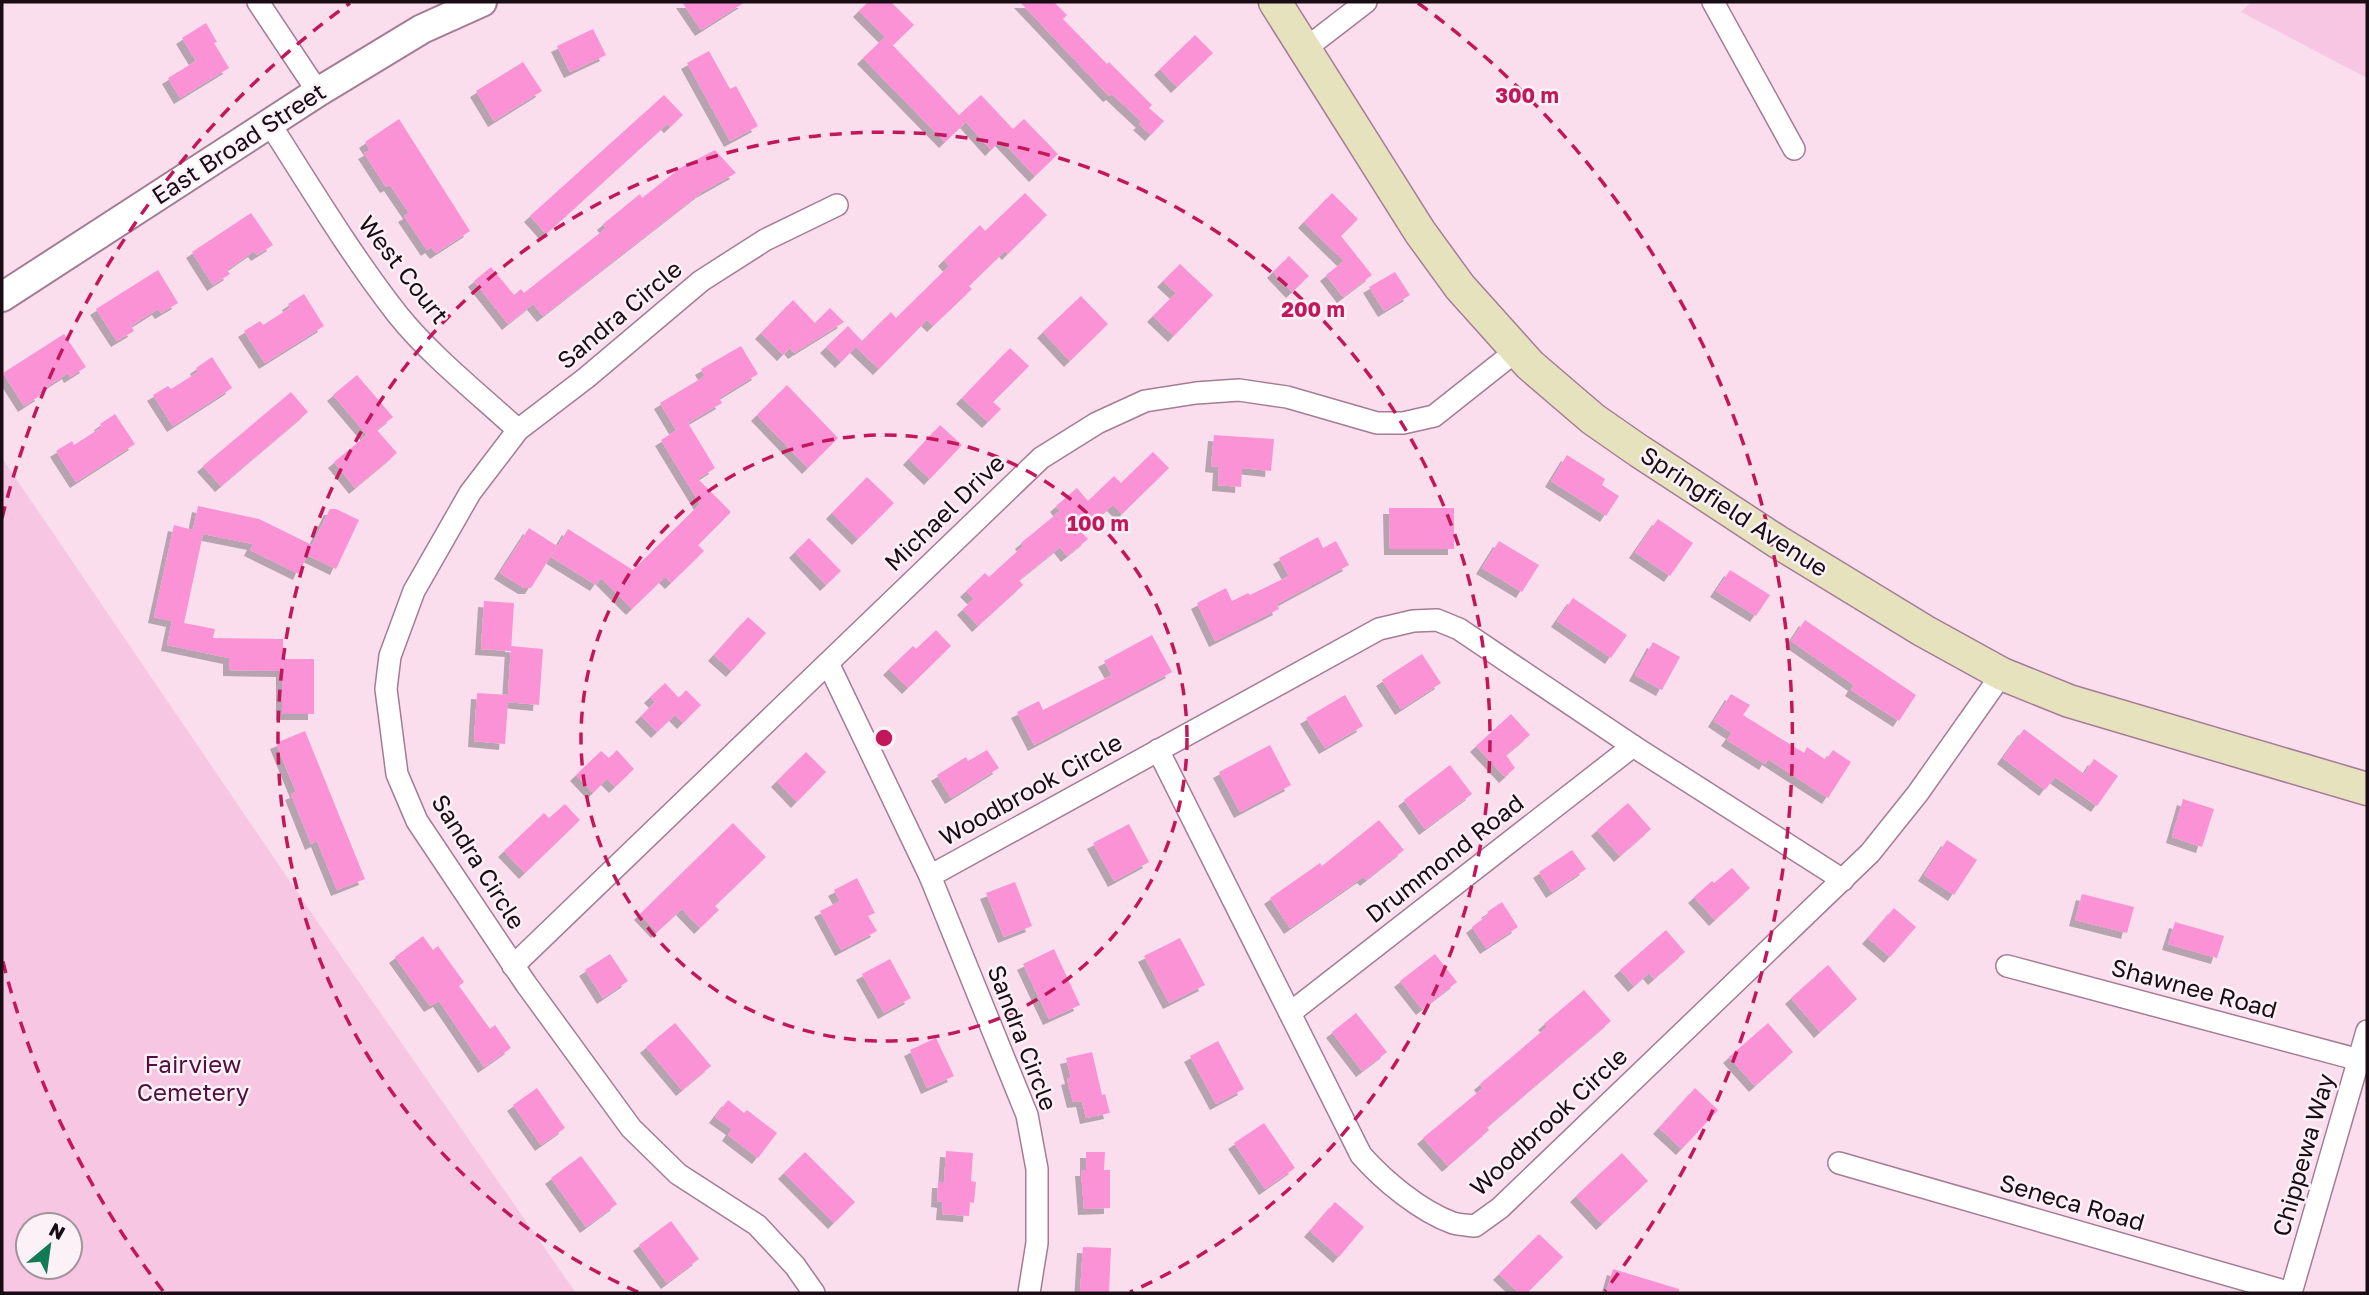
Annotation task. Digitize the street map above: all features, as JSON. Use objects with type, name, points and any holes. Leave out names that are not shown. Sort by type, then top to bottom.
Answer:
[{"type":"main road","name":"Springfield Avenue","points":[[1275,2],[1420,232],[1460,287],[1516,351],[1560,392],[1639,451],[1778,542],[1924,631],[2002,674],[2069,701],[2367,789]]},
{"type":"street","points":[[258,2],[318,92]]},
{"type":"street","name":"East Broad Street","points":[[2,297],[318,92],[422,29],[482,2]]},
{"type":"street","points":[[1305,49],[1366,2]]},
{"type":"street","points":[[1713,2],[1794,149]]},
{"type":"street","name":"West Court","points":[[270,124],[357,260],[400,318],[518,430]]},
{"type":"street","name":"Sandra Circle","points":[[814,1293],[795,1266],[757,1226],[678,1174],[631,1128],[513,966],[417,821],[397,774],[386,690],[390,656],[414,591],[470,493],[518,430],[586,378],[701,281],[765,240],[837,205]]},
{"type":"street","name":"Michael Drive","points":[[513,966],[1041,458],[1097,423],[1145,401],[1239,390],[1287,397],[1377,423],[1403,423],[1434,416],[1516,351]]},
{"type":"street","name":"Woodbrook Circle","points":[[930,876],[1379,629],[1413,621],[1437,620],[1459,629],[1633,746],[1843,880]]},
{"type":"street","name":"Sandra Circle","points":[[828,663],[930,876],[1027,1115],[1037,1169],[1037,1242],[1029,1293]]},
{"type":"street","name":"Woodbrook Circle","points":[[1158,750],[1361,1155],[1382,1179],[1415,1202],[1454,1224],[1475,1226],[1500,1208],[1870,853],[1918,793],[2002,674]]},
{"type":"street","name":"Drummond Road","points":[[1290,1013],[1633,746]]},
{"type":"street","name":"Shawnee Road","points":[[2007,966],[2363,1061]]},
{"type":"street","name":"Chippewa Way","points":[[2291,1293],[2363,1061],[2367,1031]]},
{"type":"street","name":"Seneca Road","points":[[1839,1163],[2291,1293]]},
{"type":"green space","points":[[2251,2],[2367,2],[2367,78],[2241,12]]},
{"type":"green space","name":"Fairview Cemetery","points":[[2,458],[338,952],[576,1293],[2,1293]]},
{"type":"building","points":[[682,2],[745,2],[701,30]]},
{"type":"building","points":[[868,2],[891,2],[914,25],[893,45],[859,11]]},
{"type":"building","points":[[1020,2],[1054,2],[1067,15],[1063,19],[1152,105],[1149,108],[1164,121],[1151,135],[1139,124],[1142,122],[1112,94],[1109,96]]},
{"type":"building","points":[[206,23],[229,68],[180,98],[168,78],[196,61],[182,38]]},
{"type":"building","points":[[593,29],[606,55],[570,72],[557,46]]},
{"type":"building","points":[[1195,35],[1213,53],[1177,87],[1160,69]]},
{"type":"building","points":[[885,37],[959,115],[981,95],[1013,129],[1024,119],[1058,154],[1035,176],[1001,140],[991,150],[966,122],[945,142],[863,58]]},
{"type":"building","points":[[709,51],[730,89],[736,86],[758,126],[730,141],[687,63]]},
{"type":"building","points":[[523,62],[542,91],[494,121],[476,91]]},
{"type":"building","points":[[664,95],[683,115],[670,127],[667,124],[546,234],[530,216]]},
{"type":"building","points":[[399,119],[470,231],[436,253],[431,247],[427,250],[404,216],[409,213],[390,185],[386,187],[364,153],[370,150],[365,142]]},
{"type":"building","points":[[715,150],[736,173],[702,192],[543,316],[524,293],[606,228],[603,224],[640,194],[642,198],[680,168]]},
{"type":"building","points":[[1025,193],[1047,215],[1008,254],[1005,251],[969,286],[972,289],[933,326],[927,320],[879,369],[856,347],[891,312],[896,318],[949,266],[944,260],[980,225],[985,231]]},
{"type":"building","points":[[1332,193],[1358,219],[1341,236],[1372,275],[1343,297],[1326,275],[1344,261],[1304,222]]},
{"type":"building","points":[[251,213],[273,245],[257,255],[254,251],[227,270],[230,274],[213,285],[192,252]]},
{"type":"building","points":[[1289,256],[1309,276],[1292,292],[1273,272]]},
{"type":"building","points":[[1180,264],[1213,295],[1174,336],[1153,316],[1176,293],[1163,281]]},
{"type":"building","points":[[491,267],[514,295],[521,289],[533,304],[508,324],[474,281]]},
{"type":"building","points":[[158,270],[178,303],[161,313],[158,309],[131,326],[134,331],[117,341],[96,309]]},
{"type":"building","points":[[1395,272],[1410,295],[1384,311],[1369,287]]},
{"type":"building","points":[[304,294],[324,326],[265,363],[244,331],[260,321],[263,325],[290,308],[288,304]]},
{"type":"building","points":[[1081,296],[1108,324],[1070,361],[1043,332]]},
{"type":"building","points":[[793,300],[815,323],[783,355],[761,333]]},
{"type":"building","points":[[830,308],[844,322],[794,353],[790,348]]},
{"type":"building","points":[[848,326],[862,341],[841,362],[826,347]]},
{"type":"building","points":[[64,334],[86,367],[70,377],[68,373],[39,392],[41,395],[24,406],[3,373]]},
{"type":"building","points":[[741,346],[758,374],[719,398],[722,403],[676,430],[660,403],[705,376],[701,369]]},
{"type":"building","points":[[1010,348],[1029,366],[993,402],[1001,409],[988,422],[962,398]]},
{"type":"building","points":[[212,357],[232,388],[173,426],[153,395],[168,386],[171,389],[198,372],[196,368]]},
{"type":"building","points":[[357,375],[393,417],[377,430],[397,453],[355,488],[334,462],[367,435],[333,395]]},
{"type":"building","points":[[787,385],[838,438],[808,468],[757,415]]},
{"type":"building","points":[[291,392],[308,412],[221,486],[203,466]]},
{"type":"building","points":[[115,414],[135,444],[76,482],[56,451],[72,441],[74,445],[102,427],[100,424]]},
{"type":"building","points":[[688,423],[715,468],[698,479],[731,512],[698,545],[704,551],[671,583],[665,577],[632,609],[601,578],[596,585],[551,557],[568,529],[633,570],[700,504],[661,440]]},
{"type":"building","points":[[940,425],[962,445],[930,479],[909,459]]},
{"type":"building","points":[[1214,435],[1274,439],[1271,471],[1242,468],[1241,487],[1218,485],[1219,467],[1211,466]]},
{"type":"building","points":[[1153,452],[1169,468],[1122,514],[1113,505],[1080,531],[1088,539],[1067,556],[1060,547],[1019,580],[1023,585],[978,626],[963,609],[974,599],[966,591],[985,573],[989,577],[1023,546],[1021,543],[1060,511],[1056,506],[1077,488],[1088,501],[1114,476],[1121,483]]},
{"type":"building","points":[[1567,455],[1605,479],[1602,485],[1619,496],[1606,516],[1551,481]]},
{"type":"building","points":[[867,477],[894,503],[858,539],[832,513]]},
{"type":"building","points":[[198,506],[259,519],[312,545],[330,509],[336,509],[359,520],[336,569],[307,555],[299,574],[250,550],[253,544],[203,534],[184,623],[215,629],[213,638],[283,639],[283,659],[314,659],[314,714],[282,714],[282,671],[229,670],[229,658],[167,645],[172,621],[154,617],[174,525],[193,530]]},
{"type":"building","points":[[1389,508],[1454,508],[1454,549],[1390,549]]},
{"type":"building","points":[[1658,519],[1693,543],[1670,576],[1635,552]]},
{"type":"building","points":[[529,528],[557,546],[531,588],[524,588],[500,573]]},
{"type":"building","points":[[1318,537],[1323,548],[1336,541],[1349,565],[1277,604],[1279,609],[1215,641],[1197,603],[1226,588],[1232,601],[1289,576],[1279,558]]},
{"type":"building","points":[[809,538],[841,571],[826,585],[795,552]]},
{"type":"building","points":[[1499,541],[1539,565],[1522,592],[1482,568]]},
{"type":"building","points":[[1730,570],[1770,595],[1756,616],[1716,591]]},
{"type":"building","points":[[1573,598],[1627,635],[1611,658],[1557,621]]},
{"type":"building","points":[[484,601],[514,603],[511,651],[481,649]]},
{"type":"building","points":[[748,617],[766,633],[732,671],[714,655]]},
{"type":"building","points":[[1805,620],[1916,695],[1899,721],[1851,690],[1854,685],[1791,641]]},
{"type":"building","points":[[936,630],[951,646],[908,688],[889,669],[913,646],[916,649]]},
{"type":"building","points":[[1152,635],[1172,672],[1034,745],[1017,712],[1039,701],[1043,710],[1112,675],[1104,661]]},
{"type":"building","points":[[1653,642],[1680,657],[1662,690],[1635,675]]},
{"type":"building","points":[[511,646],[543,649],[539,705],[508,702],[505,744],[474,741],[477,693],[508,695]]},
{"type":"building","points":[[1422,654],[1441,683],[1401,709],[1382,680]]},
{"type":"building","points":[[665,683],[679,698],[686,690],[701,705],[683,723],[675,715],[657,732],[641,716],[655,702],[650,697]]},
{"type":"building","points":[[1731,694],[1750,705],[1743,715],[1804,753],[1807,747],[1826,760],[1833,750],[1851,762],[1828,798],[1768,759],[1765,764],[1727,740],[1732,733],[1714,721]]},
{"type":"building","points":[[1345,695],[1363,726],[1325,748],[1306,718]]},
{"type":"building","points":[[1511,714],[1530,735],[1506,755],[1515,768],[1505,777],[1476,746]]},
{"type":"building","points":[[2024,729],[2084,774],[2094,759],[2118,776],[2097,806],[2055,777],[2045,790],[2003,758]]},
{"type":"building","points":[[305,731],[365,879],[337,890],[317,841],[311,844],[291,794],[296,792],[276,743]]},
{"type":"building","points":[[1270,745],[1291,785],[1240,812],[1219,772]]},
{"type":"building","points":[[617,750],[634,769],[615,787],[607,779],[593,793],[576,775],[601,751],[609,758]]},
{"type":"building","points":[[987,750],[999,768],[951,798],[937,775],[966,757],[968,761]]},
{"type":"building","points":[[806,752],[826,772],[797,802],[777,781]]},
{"type":"building","points":[[1450,765],[1472,794],[1425,829],[1404,800]]},
{"type":"building","points":[[2183,799],[2214,809],[2202,847],[2172,837]]},
{"type":"building","points":[[1628,803],[1651,829],[1620,856],[1597,830]]},
{"type":"building","points":[[565,804],[580,820],[525,873],[504,851],[544,813],[549,818]]},
{"type":"building","points":[[1379,820],[1404,850],[1366,880],[1363,877],[1290,928],[1270,898],[1320,863],[1322,866]]},
{"type":"building","points":[[733,823],[766,857],[715,906],[719,910],[700,928],[682,909],[657,932],[640,914]]},
{"type":"building","points":[[1129,824],[1149,862],[1114,881],[1093,843]]},
{"type":"building","points":[[1947,840],[1977,860],[1954,895],[1924,875]]},
{"type":"building","points":[[1572,850],[1586,869],[1552,892],[1539,872]]},
{"type":"building","points":[[1732,868],[1750,888],[1715,920],[1694,897]]},
{"type":"building","points":[[857,878],[875,913],[868,916],[877,931],[841,950],[820,911],[840,901],[834,890]]},
{"type":"building","points":[[1015,882],[1032,926],[1004,937],[986,893]]},
{"type":"building","points":[[2082,894],[2134,907],[2127,933],[2075,920]]},
{"type":"building","points":[[1502,902],[1518,927],[1486,948],[1472,927]]},
{"type":"building","points":[[1894,908],[1916,927],[1890,957],[1868,938]]},
{"type":"building","points":[[2175,922],[2224,936],[2217,958],[2168,944]]},
{"type":"building","points":[[1666,930],[1685,952],[1654,979],[1649,973],[1634,986],[1620,970]]},
{"type":"building","points":[[423,936],[433,950],[438,946],[464,982],[459,986],[490,1029],[495,1025],[511,1048],[484,1067],[439,1001],[430,1006],[395,957]]},
{"type":"building","points":[[1180,938],[1205,985],[1169,1003],[1144,956]]},
{"type":"building","points":[[1054,949],[1080,1005],[1049,1019],[1023,964]]},
{"type":"building","points":[[610,954],[628,981],[603,998],[585,970]]},
{"type":"building","points":[[1435,954],[1457,982],[1422,1009],[1400,981]]},
{"type":"building","points":[[890,959],[911,998],[884,1013],[862,974]]},
{"type":"building","points":[[1828,965],[1857,999],[1820,1032],[1791,998]]},
{"type":"building","points":[[1584,990],[1611,1021],[1487,1127],[1489,1130],[1448,1166],[1423,1138],[1483,1088],[1480,1084],[1547,1027],[1544,1024]]},
{"type":"building","points":[[1356,1013],[1387,1052],[1362,1071],[1332,1032]]},
{"type":"building","points":[[675,1023],[711,1066],[682,1090],[646,1047]]},
{"type":"building","points":[[1768,1023],[1793,1052],[1755,1086],[1729,1057]]},
{"type":"building","points":[[936,1038],[954,1076],[927,1088],[910,1050]]},
{"type":"building","points":[[1218,1041],[1244,1089],[1216,1104],[1190,1056]]},
{"type":"building","points":[[1092,1052],[1102,1095],[1105,1094],[1110,1113],[1086,1118],[1082,1101],[1073,1102],[1067,1079],[1071,1078],[1066,1058]]},
{"type":"building","points":[[537,1088],[565,1128],[541,1145],[513,1105]]},
{"type":"building","points":[[1695,1088],[1718,1110],[1682,1149],[1659,1128]]},
{"type":"building","points":[[728,1100],[744,1113],[747,1110],[777,1133],[758,1158],[728,1135],[732,1129],[715,1117]]},
{"type":"building","points":[[1264,1123],[1295,1168],[1265,1189],[1234,1143]]},
{"type":"building","points":[[946,1151],[973,1153],[971,1181],[976,1182],[974,1203],[970,1202],[969,1216],[942,1214],[943,1202],[937,1201],[938,1182],[944,1182]]},
{"type":"building","points":[[805,1152],[855,1202],[834,1223],[784,1173]]},
{"type":"building","points":[[1086,1152],[1105,1152],[1104,1170],[1110,1170],[1110,1208],[1084,1209],[1081,1170],[1086,1170]]},
{"type":"building","points":[[1622,1153],[1648,1181],[1602,1224],[1576,1196]]},
{"type":"building","points":[[581,1156],[617,1204],[586,1227],[551,1178]]},
{"type":"building","points":[[1335,1202],[1364,1227],[1339,1257],[1310,1231]]},
{"type":"building","points":[[671,1221],[699,1259],[667,1283],[639,1245]]},
{"type":"building","points":[[1539,1234],[1563,1257],[1527,1293],[1519,1293],[1499,1274]]},
{"type":"building","points":[[1083,1247],[1111,1248],[1109,1293],[1080,1293]]},
{"type":"building","points":[[1613,1269],[1679,1289],[1679,1293],[1606,1293]]}]
